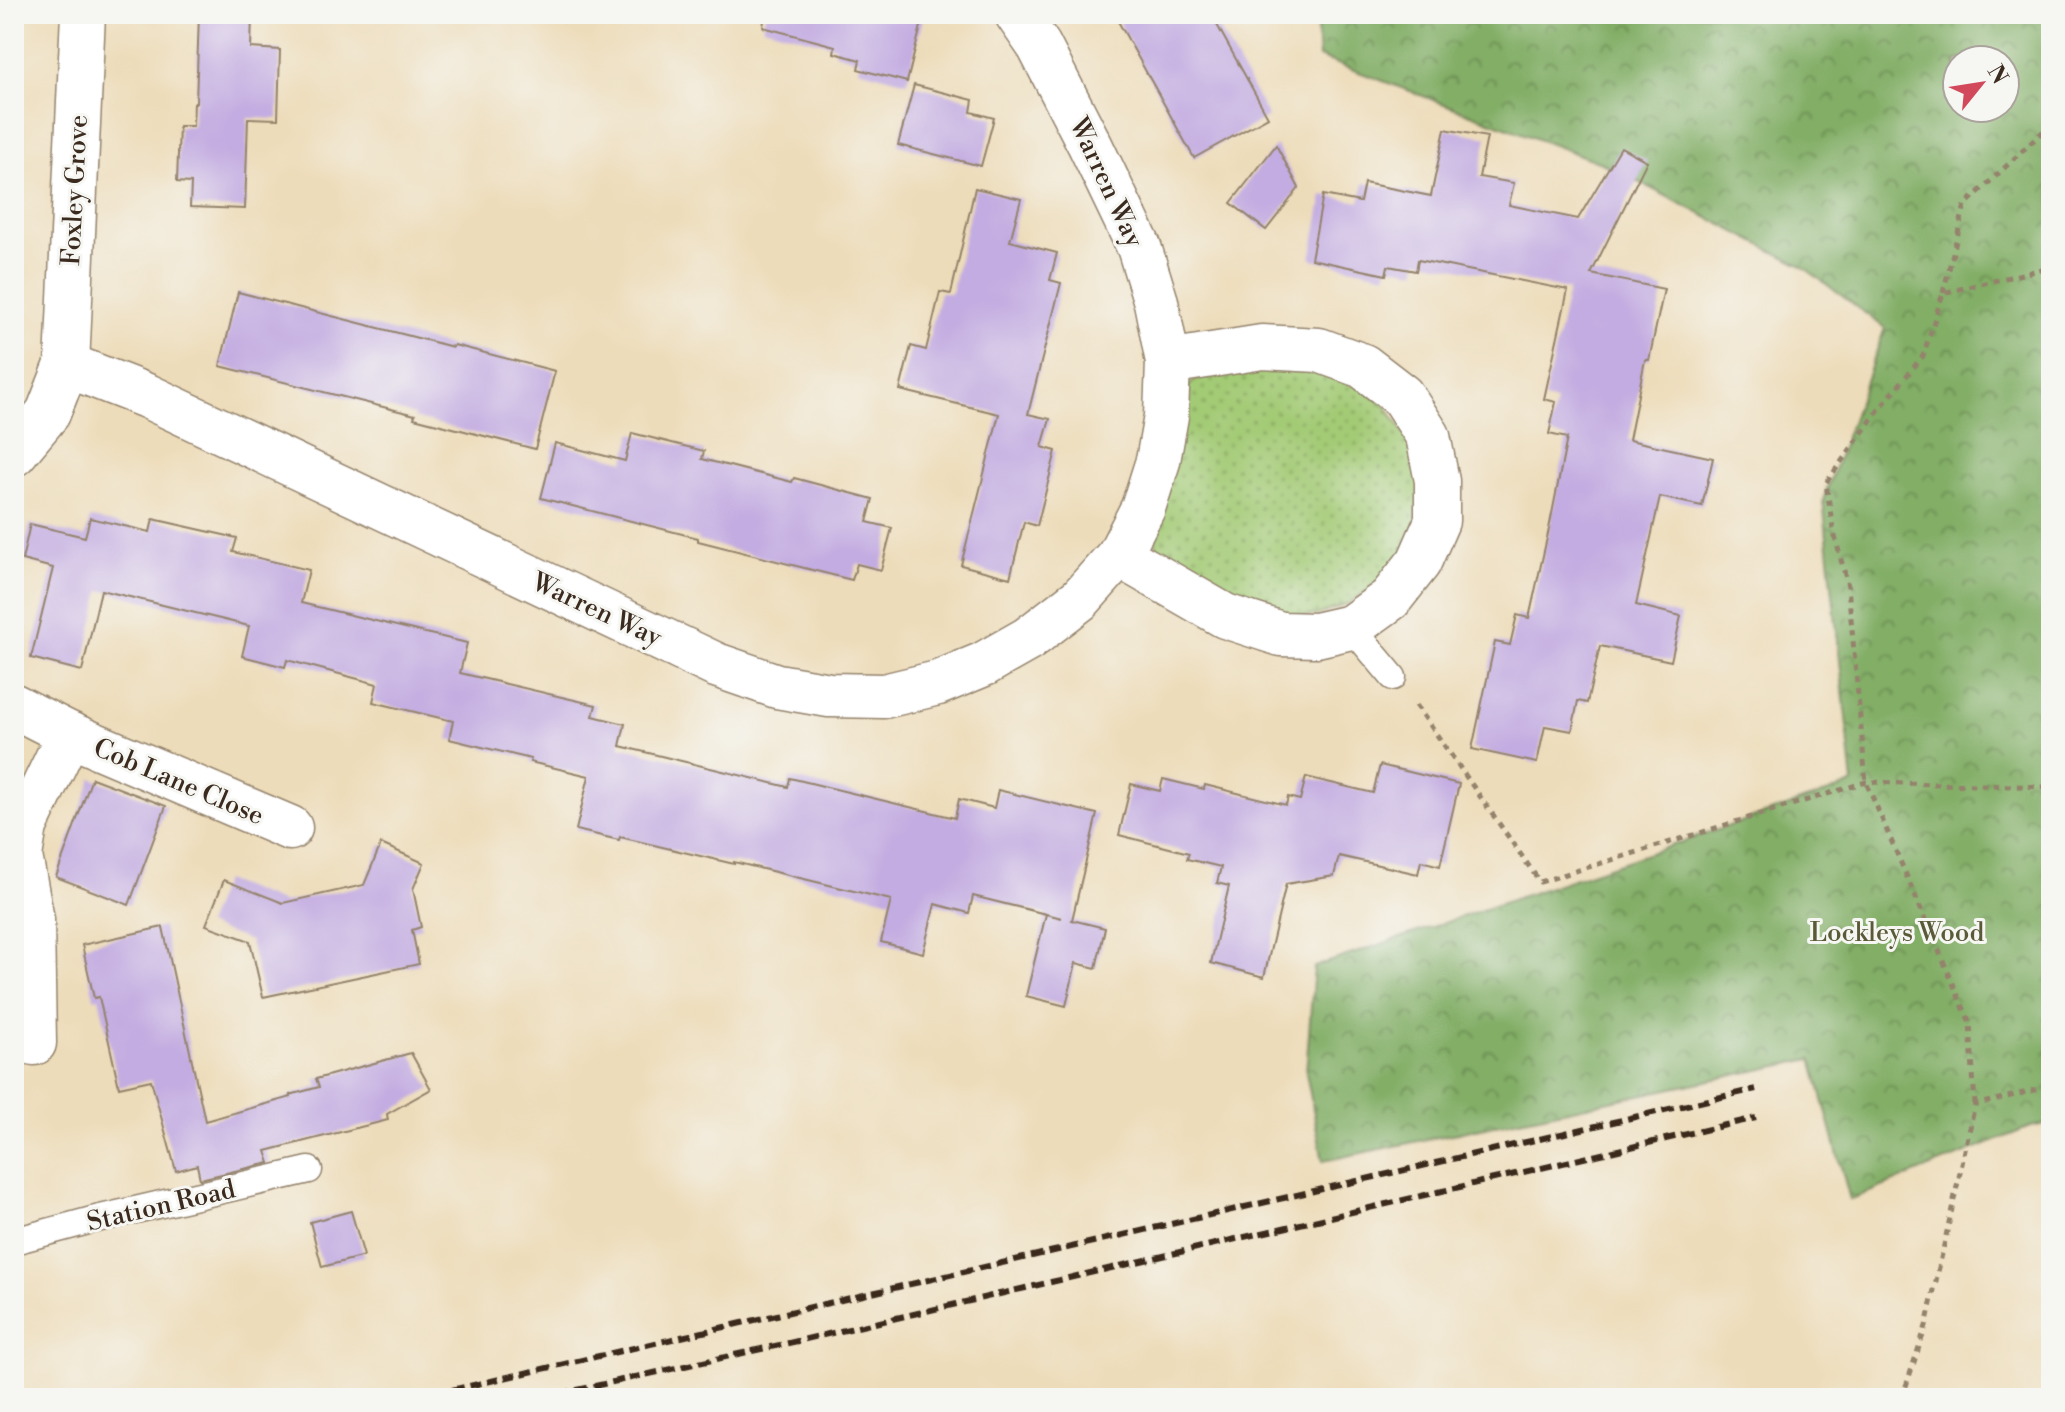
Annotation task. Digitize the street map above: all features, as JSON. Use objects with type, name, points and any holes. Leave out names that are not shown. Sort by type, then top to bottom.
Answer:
[{"type":"street","name":"Foxley Grove","points":[[14,454],[48,413],[67,365],[83,14]]},
{"type":"street","name":"Warren Way","points":[[67,365],[147,396],[716,665],[777,686],[829,695],[884,696],[938,683],[984,664],[1028,639],[1080,599],[1119,555],[1143,508],[1158,461],[1166,416],[1168,362],[1156,302],[1139,247],[1039,46],[1017,14]]},
{"type":"street","points":[[1119,555],[1225,616],[1281,634],[1316,635],[1351,627],[1390,599],[1419,562],[1437,521],[1437,481],[1428,436],[1402,396],[1363,366],[1319,350],[1262,347],[1168,362]]},
{"type":"street","name":"Cob Lane Close","points":[[14,706],[69,734],[290,828]]},
{"type":"street","name":"Cob Lane Close","points":[[34,1043],[32,920],[20,856],[25,826],[69,734]]},
{"type":"lane","points":[[1351,627],[1393,677]]},
{"type":"lane","name":"Station Road","points":[[14,1241],[309,1170]]},
{"type":"path","points":[[1902,1398],[1926,1326],[1975,1105],[1970,1023],[1866,782],[1848,586],[1833,529],[1826,483],[1877,412],[1923,356],[1965,205],[2051,124]]},
{"type":"path","points":[[1943,293],[2051,267]]},
{"type":"path","points":[[1393,677],[1540,882],[1866,782],[2051,787]]},
{"type":"path","points":[[1975,1105],[2051,1086]]},
{"type":"green space","name":"Lockleys Wood","points":[[1316,14],[2051,14],[2051,1123],[2030,1127],[1850,1200],[1812,1059],[1323,1161],[1306,1073],[1314,967],[1853,784],[1823,500],[1885,328],[1802,266],[1604,164],[1319,57]]},
{"type":"green space","points":[[1267,366],[1309,371],[1354,382],[1387,407],[1410,443],[1420,484],[1418,516],[1403,557],[1381,581],[1347,604],[1318,615],[1273,618],[1164,561],[1157,548],[1154,531],[1185,390],[1197,378]]},
{"type":"building","points":[[199,14],[252,14],[251,48],[280,50],[278,119],[248,118],[245,209],[190,207],[191,183],[177,182],[179,126],[193,126]]},
{"type":"building","points":[[765,14],[924,14],[907,82],[858,69],[860,60],[834,53],[835,46],[763,27]]},
{"type":"building","points":[[1114,14],[1211,14],[1268,117],[1194,158]]},
{"type":"building","points":[[914,85],[973,100],[971,112],[994,118],[981,166],[898,145]]},
{"type":"building","points":[[1445,129],[1487,137],[1479,177],[1514,183],[1509,205],[1578,219],[1621,147],[1647,161],[1591,274],[1664,289],[1649,360],[1645,360],[1629,440],[1713,458],[1702,506],[1660,497],[1636,605],[1681,616],[1671,661],[1600,646],[1587,703],[1578,701],[1572,731],[1545,726],[1537,763],[1472,749],[1495,642],[1510,645],[1517,615],[1529,618],[1549,529],[1567,438],[1549,434],[1556,402],[1544,399],[1568,290],[1418,260],[1416,271],[1388,266],[1386,275],[1311,259],[1323,195],[1360,202],[1364,183],[1431,196]]},
{"type":"building","points":[[1276,145],[1299,188],[1266,230],[1231,203]]},
{"type":"building","points":[[975,188],[1021,199],[1010,241],[1057,253],[1050,280],[1061,283],[1028,414],[1050,419],[1042,447],[1056,451],[1037,526],[1024,522],[1010,578],[961,565],[999,414],[900,390],[911,346],[926,350],[940,292],[951,294]]},
{"type":"building","points":[[238,292],[555,371],[535,449],[220,366]]},
{"type":"building","points":[[632,433],[704,451],[702,459],[792,482],[794,478],[873,499],[867,522],[892,528],[881,570],[857,564],[852,580],[541,498],[555,443],[625,461]]},
{"type":"building","points":[[90,518],[150,532],[153,519],[237,538],[233,552],[309,570],[301,603],[467,643],[460,673],[596,705],[593,716],[625,724],[620,746],[788,787],[790,778],[955,818],[959,799],[994,808],[998,790],[1097,814],[1072,920],[1105,928],[1096,968],[1076,963],[1066,1006],[1026,996],[1046,914],[973,896],[969,913],[935,904],[923,953],[881,942],[891,900],[734,862],[576,830],[589,776],[449,739],[453,721],[373,702],[377,684],[287,660],[285,667],[242,656],[249,626],[101,590],[82,671],[31,658],[53,568],[22,560],[30,524],[85,537]]},
{"type":"building","points":[[1380,765],[1459,784],[1440,866],[1421,861],[1418,874],[1339,856],[1334,876],[1286,884],[1264,977],[1211,963],[1229,886],[1217,883],[1221,867],[1187,859],[1189,853],[1119,835],[1131,784],[1160,791],[1163,779],[1204,789],[1205,785],[1286,805],[1288,797],[1300,800],[1306,777],[1373,793]]},
{"type":"building","points":[[92,778],[166,806],[129,905],[56,877]]},
{"type":"building","points":[[381,844],[424,863],[413,889],[421,927],[412,930],[419,964],[263,997],[250,941],[206,925],[224,880],[283,903],[364,885]]},
{"type":"building","points":[[163,927],[205,1121],[319,1087],[316,1079],[411,1053],[431,1089],[387,1114],[388,1120],[266,1151],[270,1163],[200,1179],[197,1165],[176,1171],[151,1080],[119,1087],[99,997],[94,998],[82,945]]},
{"type":"building","points":[[351,1211],[364,1256],[322,1267],[310,1222]]},
{"type":"railway","points":[[417,1398],[1756,1089]]},
{"type":"railway","points":[[541,1398],[1756,1118]]}]
